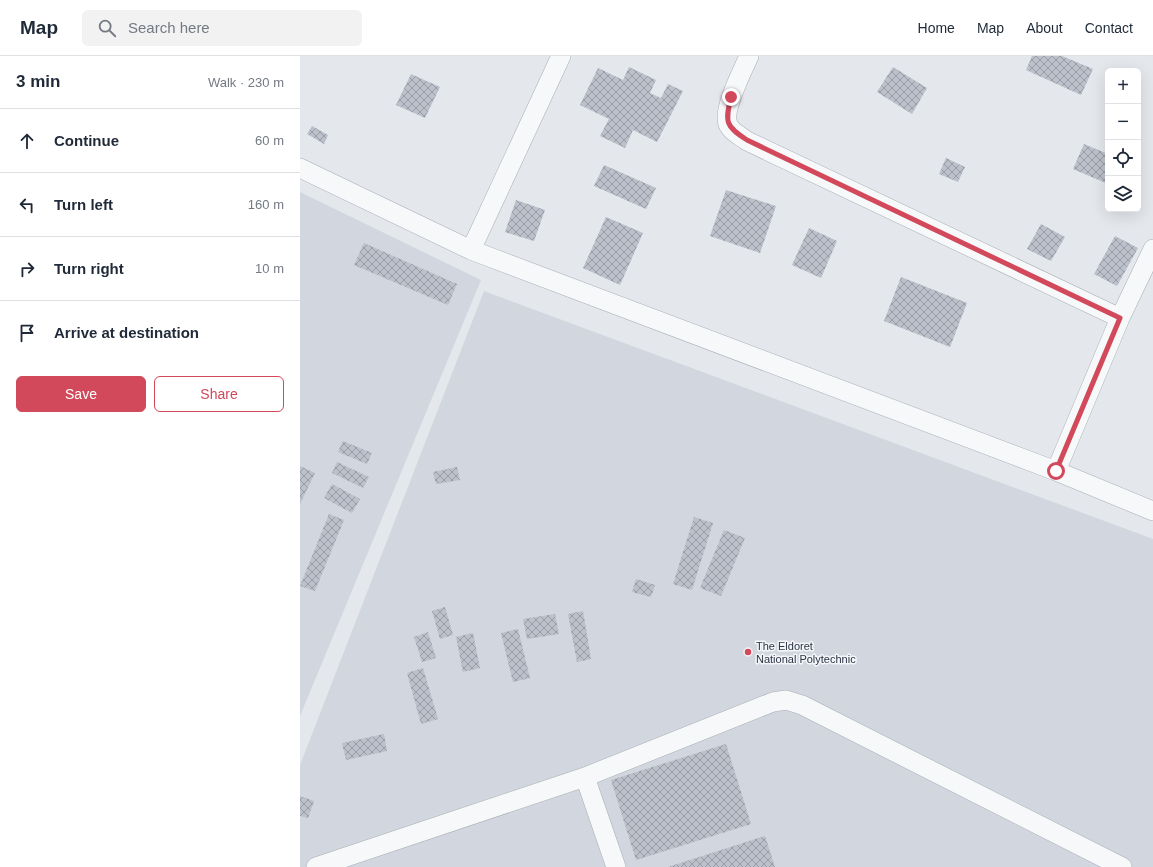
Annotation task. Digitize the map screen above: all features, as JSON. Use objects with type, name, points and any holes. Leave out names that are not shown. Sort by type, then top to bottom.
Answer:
[{"type":"street","points":[[471,250],[561,56]]},
{"type":"street","points":[[749,56],[731,97],[728,111],[728,124],[735,133],[1120,318]]},
{"type":"street","points":[[300,168],[471,250],[1056,471],[1153,511]]},
{"type":"street","points":[[1056,471],[1120,318],[1153,249]]},
{"type":"street","points":[[316,867],[586,777],[773,702],[786,700],[802,705],[1122,867]]},
{"type":"street","points":[[586,777],[616,867]]},
{"type":"shaded area","points":[[300,192],[481,280],[300,716]]},
{"type":"shaded area","name":"The Eldoret National Polytechnic","points":[[484,291],[1153,539],[1153,867],[300,867],[300,765]]},
{"type":"building","points":[[1032,56],[1062,56],[1093,69],[1081,95],[1026,70]]},
{"type":"building","points":[[629,67],[656,80],[650,93],[661,98],[668,84],[683,91],[657,142],[633,130],[625,148],[600,136],[609,119],[580,105],[598,68],[623,80]]},
{"type":"building","points":[[893,67],[927,88],[912,114],[877,92]]},
{"type":"building","points":[[411,74],[440,87],[425,118],[396,105]]},
{"type":"building","points":[[312,126],[328,135],[324,144],[307,134]]},
{"type":"building","points":[[1084,144],[1105,153],[1105,183],[1073,169]]},
{"type":"building","points":[[946,158],[965,167],[958,182],[939,174]]},
{"type":"building","points":[[604,165],[656,188],[646,209],[594,186]]},
{"type":"building","points":[[726,190],[776,206],[760,253],[710,236]]},
{"type":"building","points":[[516,200],[545,210],[534,241],[505,232]]},
{"type":"building","points":[[606,217],[643,233],[620,285],[583,268]]},
{"type":"building","points":[[1041,224],[1065,237],[1051,261],[1027,249]]},
{"type":"building","points":[[809,228],[837,241],[821,278],[792,265]]},
{"type":"building","points":[[1115,236],[1138,248],[1117,286],[1094,274]]},
{"type":"building","points":[[364,243],[457,284],[448,305],[354,265]]},
{"type":"building","points":[[901,277],[967,303],[950,347],[884,321]]},
{"type":"building","points":[[343,441],[372,453],[367,464],[338,452]]},
{"type":"building","points":[[337,462],[369,477],[363,488],[332,473]]},
{"type":"building","points":[[300,466],[315,473],[300,504]]},
{"type":"building","points":[[457,467],[460,480],[436,484],[433,472]]},
{"type":"building","points":[[332,484],[360,499],[352,513],[324,498]]},
{"type":"building","points":[[329,514],[344,520],[315,591],[300,586]]},
{"type":"building","points":[[694,517],[713,523],[692,590],[673,584]]},
{"type":"building","points":[[724,530],[745,538],[721,596],[700,588]]},
{"type":"building","points":[[636,579],[655,585],[651,597],[632,592]]},
{"type":"building","points":[[445,607],[453,635],[440,639],[432,611]]},
{"type":"building","points":[[583,611],[591,659],[577,662],[568,614]]},
{"type":"building","points":[[555,614],[559,634],[527,639],[523,619]]},
{"type":"building","points":[[518,629],[530,678],[513,682],[501,633]]},
{"type":"building","points":[[428,632],[436,658],[422,662],[414,637]]},
{"type":"building","points":[[473,633],[480,668],[463,672],[456,637]]},
{"type":"building","points":[[423,668],[438,719],[421,724],[407,673]]},
{"type":"building","points":[[384,734],[387,751],[346,760],[342,743]]},
{"type":"building","points":[[726,744],[751,824],[636,860],[611,780]]},
{"type":"building","points":[[300,796],[314,801],[308,818],[300,816]]},
{"type":"building","points":[[765,836],[775,867],[668,867]]},
{"type":"place","name":"The Eldoret National Polytechnic","points":[[748,652]]},
{"type":"route","points":[[731,97],[728,111],[728,124],[735,133],[747,140],[1120,318],[1056,471]]}]
